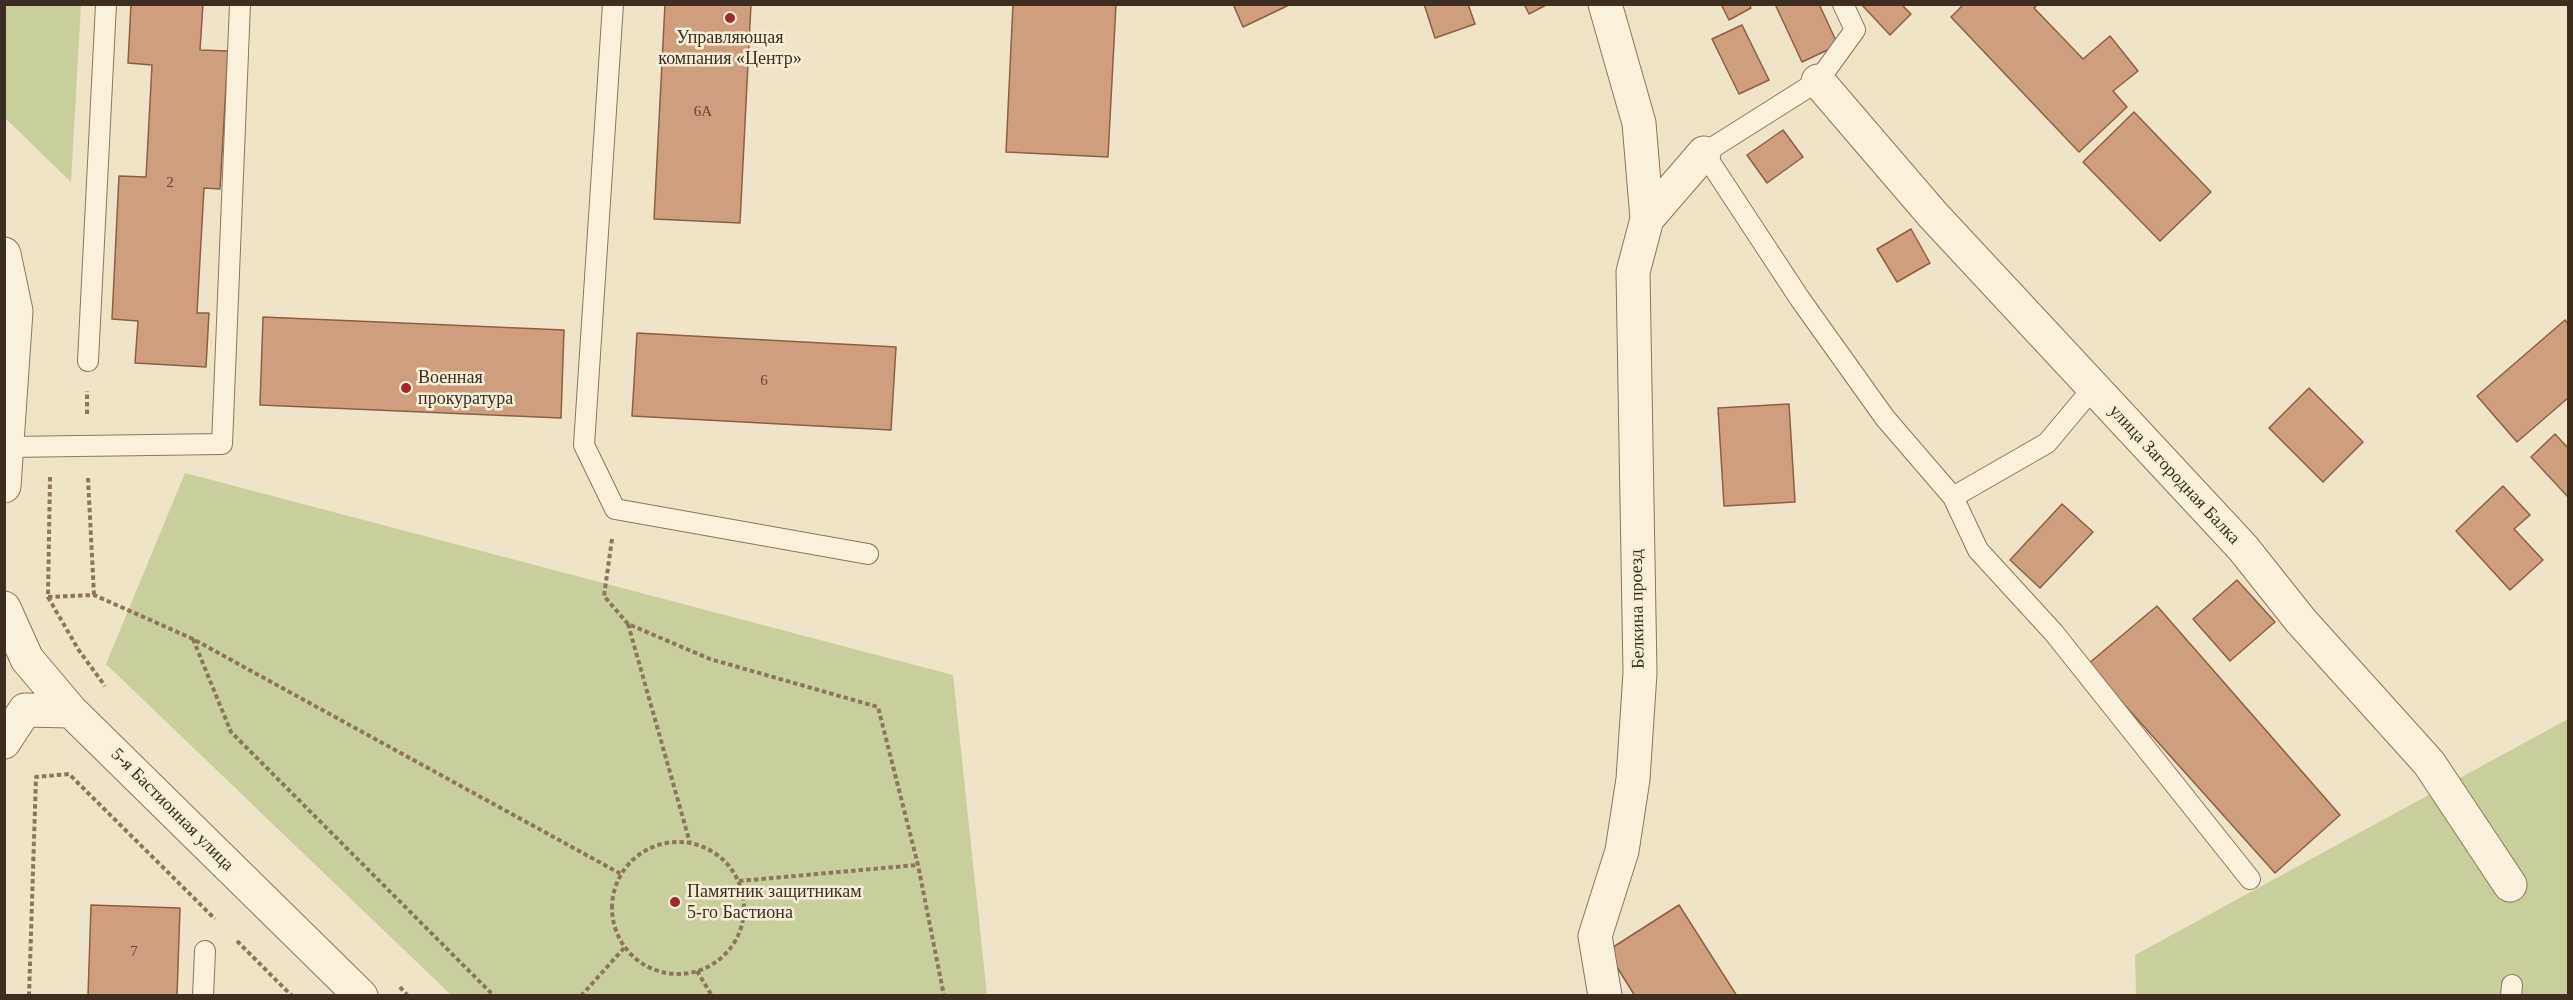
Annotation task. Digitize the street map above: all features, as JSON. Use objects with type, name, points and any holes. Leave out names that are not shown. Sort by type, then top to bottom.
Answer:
[{"type":"street","name":"Белкина проезд","points":[[1605,4],[1639,123],[1647,219],[1634,272],[1640,673],[1633,779],[1622,851],[1595,936],[1605,996]]},
{"type":"street","name":"улица Загородная Балка","points":[[1818,81],[1933,215],[2242,548],[2301,621],[2429,763],[2510,885]]},
{"type":"street","name":"Белкина проезд","points":[[1647,219],[1704,153]]},
{"type":"street","points":[[4,254],[16,311],[4,486]]},
{"type":"street","name":"5-я Бастионная улица","points":[[4,608],[27,659],[71,711],[361,996]]},
{"type":"street","points":[[4,742],[25,710],[71,711]]},
{"type":"lane","points":[[88,361],[106,4]]},
{"type":"lane","points":[[8,447],[222,444],[240,4]]},
{"type":"lane","points":[[613,4],[584,445],[615,509],[868,554]]},
{"type":"lane","points":[[1843,4],[1855,30],[1818,81],[1704,153],[1800,298],[1885,418],[1953,497],[1978,550],[2054,633],[2250,879]]},
{"type":"lane","points":[[1953,497],[2047,443],[2093,388]]},
{"type":"lane","points":[[203,996],[205,951]]},
{"type":"path","points":[[50,446],[48,597],[78,649],[111,694]]},
{"type":"path","points":[[615,509],[604,596],[628,624],[690,843]]},
{"type":"path","points":[[48,597],[94,595],[193,639],[621,874]]},
{"type":"path","points":[[628,624],[710,659],[878,707],[918,865],[944,996]]},
{"type":"path","points":[[193,639],[231,732],[494,996]]},
{"type":"path","points":[[29,996],[36,777],[69,774],[217,921]]},
{"type":"path","points":[[670,842],[690,843],[710,850],[727,863],[739,881],[744,902],[742,925],[732,945],[717,962],[697,971],[676,974],[657,970],[639,961],[625,947],[616,930],[612,911],[614,892],[621,874],[634,858],[651,848],[670,842]]},
{"type":"path","points":[[739,881],[918,865]]},
{"type":"path","points":[[234,938],[292,996]]},
{"type":"path","points":[[581,996],[625,947]]},
{"type":"path","points":[[697,971],[712,996]]},
{"type":"path","points":[[391,979],[408,996]]},
{"type":"green space","points":[[4,5],[81,5],[71,182],[5,118]]},
{"type":"green space","points":[[185,473],[953,675],[987,995],[451,995],[106,664]]},
{"type":"green space","points":[[2568,719],[2568,995],[2136,995],[2135,955]]},
{"type":"building","points":[[131,4],[203,4],[200,50],[228,51],[220,189],[204,188],[197,313],[209,313],[206,367],[135,363],[138,321],[112,319],[119,176],[146,177],[152,65],[128,63]]},
{"type":"building","points":[[665,4],[751,4],[740,223],[654,219]]},
{"type":"building","points":[[1013,4],[1116,4],[1108,157],[1006,152]]},
{"type":"building","points":[[1233,4],[1287,4],[1287,6],[1243,27]]},
{"type":"building","points":[[1424,4],[1468,4],[1475,24],[1435,38]]},
{"type":"building","points":[[1524,4],[1548,4],[1529,14]]},
{"type":"building","points":[[1721,4],[1749,4],[1751,8],[1729,20]]},
{"type":"building","points":[[1775,4],[1819,4],[1838,45],[1802,62]]},
{"type":"building","points":[[1861,4],[1901,4],[1911,14],[1890,35]]},
{"type":"building","points":[[1964,4],[2038,4],[2034,8],[2083,59],[2110,36],[2138,71],[2113,91],[2127,107],[2079,152],[1951,17]]},
{"type":"building","points":[[1742,25],[1769,80],[1739,94],[1712,39]]},
{"type":"building","points":[[2134,112],[2211,192],[2160,241],[2083,162]]},
{"type":"building","points":[[1783,130],[1803,157],[1767,183],[1747,155]]},
{"type":"building","points":[[1911,229],[1930,263],[1897,282],[1877,249]]},
{"type":"building","points":[[263,317],[564,330],[561,418],[260,405]]},
{"type":"building","points":[[2565,320],[2568,324],[2568,398],[2517,442],[2477,396]]},
{"type":"building","points":[[637,333],[896,347],[891,430],[632,416]]},
{"type":"building","points":[[2309,388],[2363,442],[2323,482],[2269,428]]},
{"type":"building","points":[[1789,404],[1795,502],[1724,506],[1718,408]]},
{"type":"building","points":[[2555,434],[2568,448],[2568,497],[2531,457]]},
{"type":"building","points":[[2503,486],[2530,515],[2514,529],[2543,560],[2510,590],[2456,531]]},
{"type":"building","points":[[2062,504],[2093,532],[2040,588],[2010,560]]},
{"type":"building","points":[[2237,580],[2275,622],[2230,661],[2193,619]]},
{"type":"building","points":[[2157,606],[2340,815],[2275,873],[2088,664]]},
{"type":"building","points":[[91,905],[180,908],[177,996],[88,996]]},
{"type":"building","points":[[1679,905],[1737,996],[1635,996],[1607,951]]},
{"type":"place","name":"Управляющая компания «Центр»","points":[[730,18]]},
{"type":"place","name":"Военная прокуратура","points":[[406,388]]},
{"type":"place","name":"Памятник защитникам 5-го Бастиона","points":[[675,902]]}]
